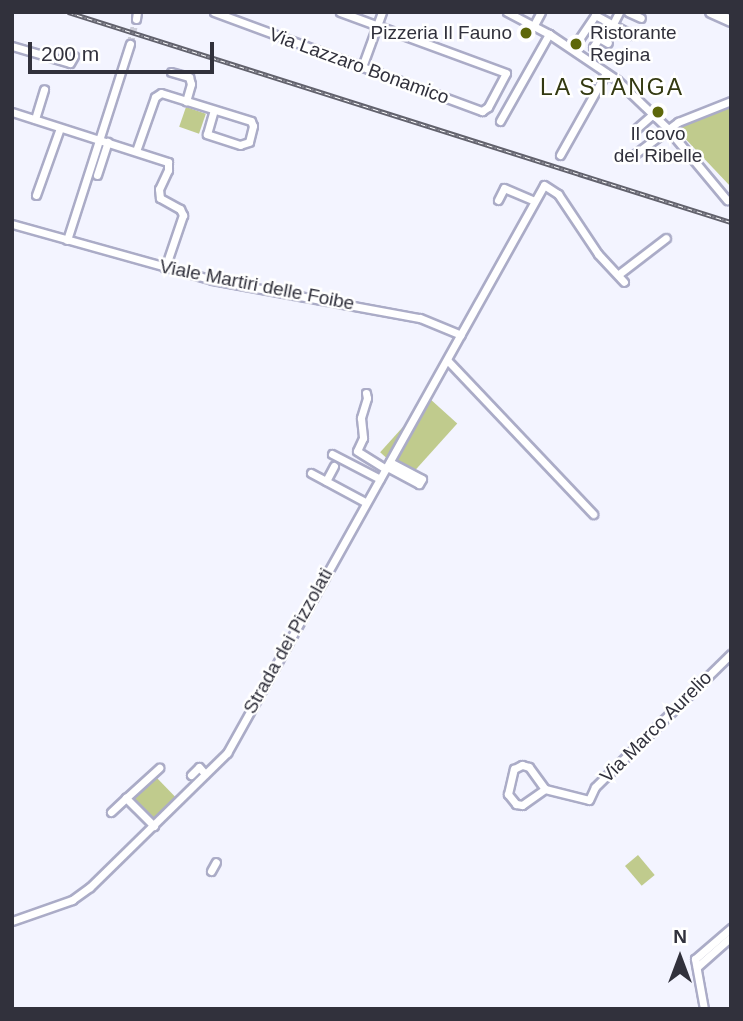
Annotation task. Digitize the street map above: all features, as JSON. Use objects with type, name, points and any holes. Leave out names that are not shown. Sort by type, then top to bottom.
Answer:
[{"type":"main road","points":[[711,12],[731,21]]},
{"type":"street","name":"Via Lazzaro Bonamico","points":[[214,12],[482,110],[488,107],[506,73],[378,24]]},
{"type":"street","points":[[340,12],[378,24]]},
{"type":"street","points":[[362,67],[382,12]]},
{"type":"street","points":[[507,12],[573,48],[590,53],[606,73],[667,128],[727,200]]},
{"type":"street","points":[[534,25],[541,12]]},
{"type":"street","points":[[613,24],[619,12]]},
{"type":"street","points":[[628,12],[641,18]]},
{"type":"street","points":[[573,48],[594,15],[632,35]]},
{"type":"street","points":[[500,121],[549,34]]},
{"type":"street","points":[[590,53],[599,38],[608,43]]},
{"type":"street","points":[[67,240],[97,139],[130,44]]},
{"type":"street","points":[[12,46],[70,63],[74,56]]},
{"type":"street","points":[[172,72],[189,77],[191,84],[186,101]]},
{"type":"street","points":[[559,155],[606,73]]},
{"type":"street","points":[[35,119],[44,89]]},
{"type":"street","points":[[136,150],[156,95],[161,93],[251,121],[253,127],[249,142],[240,145],[207,134],[214,110]]},
{"type":"street","points":[[631,157],[667,128],[694,113],[731,101]]},
{"type":"street","points":[[12,112],[168,162],[168,170],[159,190],[160,198],[180,209],[183,215],[165,268]]},
{"type":"street","points":[[637,128],[653,114]]},
{"type":"street","points":[[36,195],[60,128]]},
{"type":"street","points":[[97,175],[108,142]]},
{"type":"street","name":"Strada dei Pizzolati","points":[[12,921],[81,893],[154,826],[227,753],[544,185],[558,194],[598,254],[619,274]]},
{"type":"street","points":[[498,200],[504,188],[534,201]]},
{"type":"street","name":"Viale Martiri delle Foibe","points":[[12,224],[212,280],[420,318],[461,335]]},
{"type":"street","points":[[624,282],[619,274],[666,238]]},
{"type":"street","points":[[448,361],[562,488],[593,514]]},
{"type":"street","points":[[366,393],[368,398],[361,418],[363,438],[357,451],[422,479],[419,484]]},
{"type":"street","points":[[332,454],[380,480]]},
{"type":"street","points":[[326,481],[334,466]]},
{"type":"street","points":[[310,472],[365,502]]},
{"type":"street","name":"Via Marco Aurelio","points":[[545,789],[589,800],[595,787],[731,654]]},
{"type":"street","points":[[522,765],[529,767],[545,789],[522,805],[516,804],[508,794],[514,769],[522,765]]},
{"type":"street","points":[[191,775],[199,767],[205,774]]},
{"type":"street","points":[[110,812],[159,768]]},
{"type":"street","points":[[126,798],[154,826]]},
{"type":"street","points":[[211,871],[216,862]]},
{"type":"street","points":[[696,963],[731,928]]},
{"type":"street","points":[[696,963],[731,937]]},
{"type":"street","points":[[696,963],[704,1009]]},
{"type":"green space","points":[[731,106],[731,187],[678,131],[678,124]]},
{"type":"green space","points":[[186,107],[206,114],[199,134],[179,127]]},
{"type":"green space","points":[[429,398],[457,423],[408,478],[380,452]]},
{"type":"green space","points":[[155,776],[176,798],[152,821],[131,799]]},
{"type":"green space","points":[[638,855],[655,875],[642,886],[625,866]]},
{"type":"tunnel","points":[[130,44],[136,19]]},
{"type":"railway","points":[[68,12],[731,222]]},
{"type":"place","name":"Pizzeria Il Fauno","points":[[526,33]]},
{"type":"place","name":"Ristorante Regina","points":[[576,44]]},
{"type":"place","name":"Il covo del Ribelle","points":[[658,112]]},
{"type":"district","name":"LA STANGA","points":[[612,87]]}]
